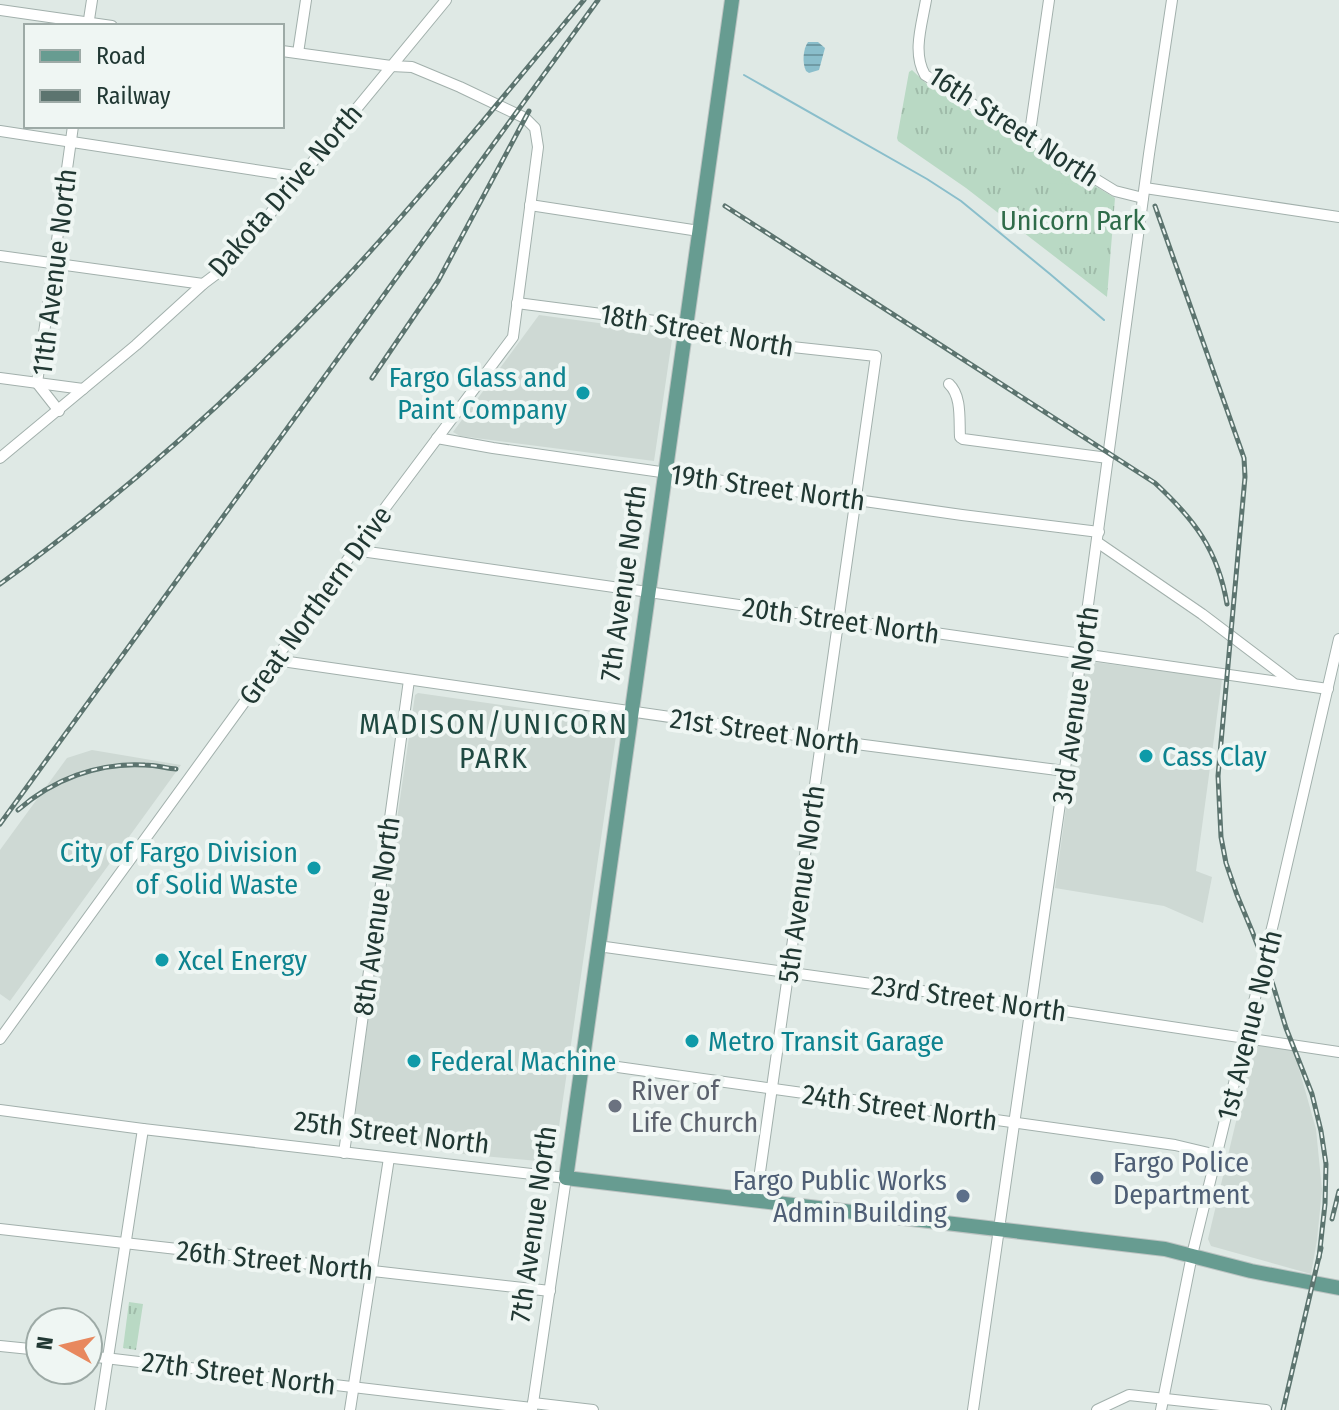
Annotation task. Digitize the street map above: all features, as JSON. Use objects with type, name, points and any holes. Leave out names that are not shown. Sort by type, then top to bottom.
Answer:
[{"type":"main road","name":"7th Avenue North","points":[[566,1178],[732,0]]},
{"type":"main road","name":"25th Street North","points":[[566,1178],[1165,1249],[1251,1271],[1339,1288]]},
{"type":"street","points":[[0,10],[88,24],[92,0]]},
{"type":"street","points":[[298,53],[306,0]]},
{"type":"street","name":"Dakota Drive North","points":[[0,458],[227,266],[446,0]]},
{"type":"street","name":"16th Street North","points":[[926,0],[918,55],[925,75],[1115,191],[1339,217]]},
{"type":"street","points":[[1029,139],[1049,0]]},
{"type":"street","name":"3rd Avenue North","points":[[973,1410],[1172,0]]},
{"type":"street","points":[[284,51],[391,66]]},
{"type":"street","name":"Great Northern Drive","points":[[0,1039],[354,550],[513,337],[538,147],[535,128],[525,118],[497,104],[412,67],[391,66]]},
{"type":"street","name":"11th Avenue North","points":[[59,411],[37,383],[73,128]]},
{"type":"street","points":[[0,131],[301,177]]},
{"type":"street","points":[[530,205],[699,231]]},
{"type":"street","points":[[0,256],[203,284]]},
{"type":"street","name":"18th Street North","points":[[517,303],[686,325],[736,341],[876,356]]},
{"type":"street","name":"5th Avenue North","points":[[756,1200],[876,356]]},
{"type":"street","points":[[0,378],[83,389]]},
{"type":"street","points":[[949,384],[957,396],[960,437],[963,439],[1108,458]]},
{"type":"street","name":"19th Street North","points":[[437,438],[1098,537],[1295,684]]},
{"type":"street","name":"20th Street North","points":[[354,550],[1328,689]]},
{"type":"street","name":"1st Avenue North","points":[[1162,1404],[1192,1255],[1339,639]]},
{"type":"street","name":"21st Street North","points":[[275,660],[1065,771]]},
{"type":"street","name":"8th Avenue North","points":[[344,1153],[409,680]]},
{"type":"street","name":"23rd Street North","points":[[598,946],[1339,1052]]},
{"type":"street","name":"24th Street North","points":[[582,1062],[1175,1145],[1217,1155]]},
{"type":"street","name":"25th Street North","points":[[0,1110],[566,1178]]},
{"type":"street","points":[[100,1410],[143,1129]]},
{"type":"street","points":[[350,1410],[389,1158]]},
{"type":"street","name":"7th Avenue North","points":[[533,1407],[566,1178]]},
{"type":"street","name":"26th Street North","points":[[0,1229],[550,1291]]},
{"type":"street","points":[[0,1346],[24,1348]]},
{"type":"street","name":"27th Street North","points":[[104,1358],[533,1407],[593,1410]]},
{"type":"street","points":[[1097,1410],[1129,1395],[1162,1404],[1266,1410]]},
{"type":"shaded area","points":[[539,315],[673,333],[654,461],[460,436],[453,432]]},
{"type":"shaded area","points":[[1086,661],[1222,679],[1196,871],[1212,877],[1203,923],[1164,906],[1055,888]]},
{"type":"shaded area","points":[[415,695],[618,722],[555,1154],[549,1162],[472,1155],[354,1138],[356,1104]]},
{"type":"shaded area","points":[[92,750],[181,765],[10,1001],[0,994],[0,850],[67,758]]},
{"type":"shaded area","points":[[1255,1042],[1294,1051],[1316,1129],[1322,1190],[1311,1274],[1211,1246],[1208,1239]]},
{"type":"green space","name":"Unicorn Park","points":[[912,70],[929,86],[1115,198],[1107,297],[966,188],[898,141],[909,72]]},
{"type":"green space","points":[[1049,183],[1085,185],[1084,202],[1048,199]]},
{"type":"green space","points":[[129,1302],[143,1304],[136,1350],[123,1348]]},
{"type":"water","points":[[808,42],[818,42],[825,48],[819,70],[809,73],[804,60]]},
{"type":"waterway","points":[[744,75],[961,201],[1104,320]]},
{"type":"railway","points":[[0,584],[136,478],[222,402],[304,322],[406,212],[584,0]]},
{"type":"railway","points":[[0,824],[598,0]]},
{"type":"railway","points":[[372,378],[438,281],[529,111]]},
{"type":"railway","points":[[725,206],[1155,483],[1193,523],[1211,551],[1227,604]]},
{"type":"railway","points":[[1155,206],[1244,458],[1245,477],[1218,776],[1221,837],[1226,863],[1312,1094],[1321,1131],[1326,1164],[1319,1258]]},
{"type":"railway","points":[[18,810],[46,790],[93,770],[127,765],[176,769]]},
{"type":"railway","points":[[1332,1219],[1339,1191]]},
{"type":"railway","points":[[1283,1410],[1321,1248]]},
{"type":"place","name":"Fargo Glass and Paint Company","points":[[583,393]]},
{"type":"place","name":"Cass Clay","points":[[1146,756]]},
{"type":"place","name":"City of Fargo Division of Solid Waste","points":[[314,868]]},
{"type":"place","name":"Xcel Energy","points":[[162,960]]},
{"type":"place","name":"Metro Transit Garage","points":[[692,1041]]},
{"type":"place","name":"Federal Machine","points":[[414,1061]]},
{"type":"place","name":"River of Life Church","points":[[615,1106]]},
{"type":"place","name":"Fargo Police Department","points":[[1097,1178]]},
{"type":"place","name":"Fargo Public Works Admin Building","points":[[963,1196]]},
{"type":"district","name":"MADISON/UNICORN PARK","points":[[494,741]]}]
